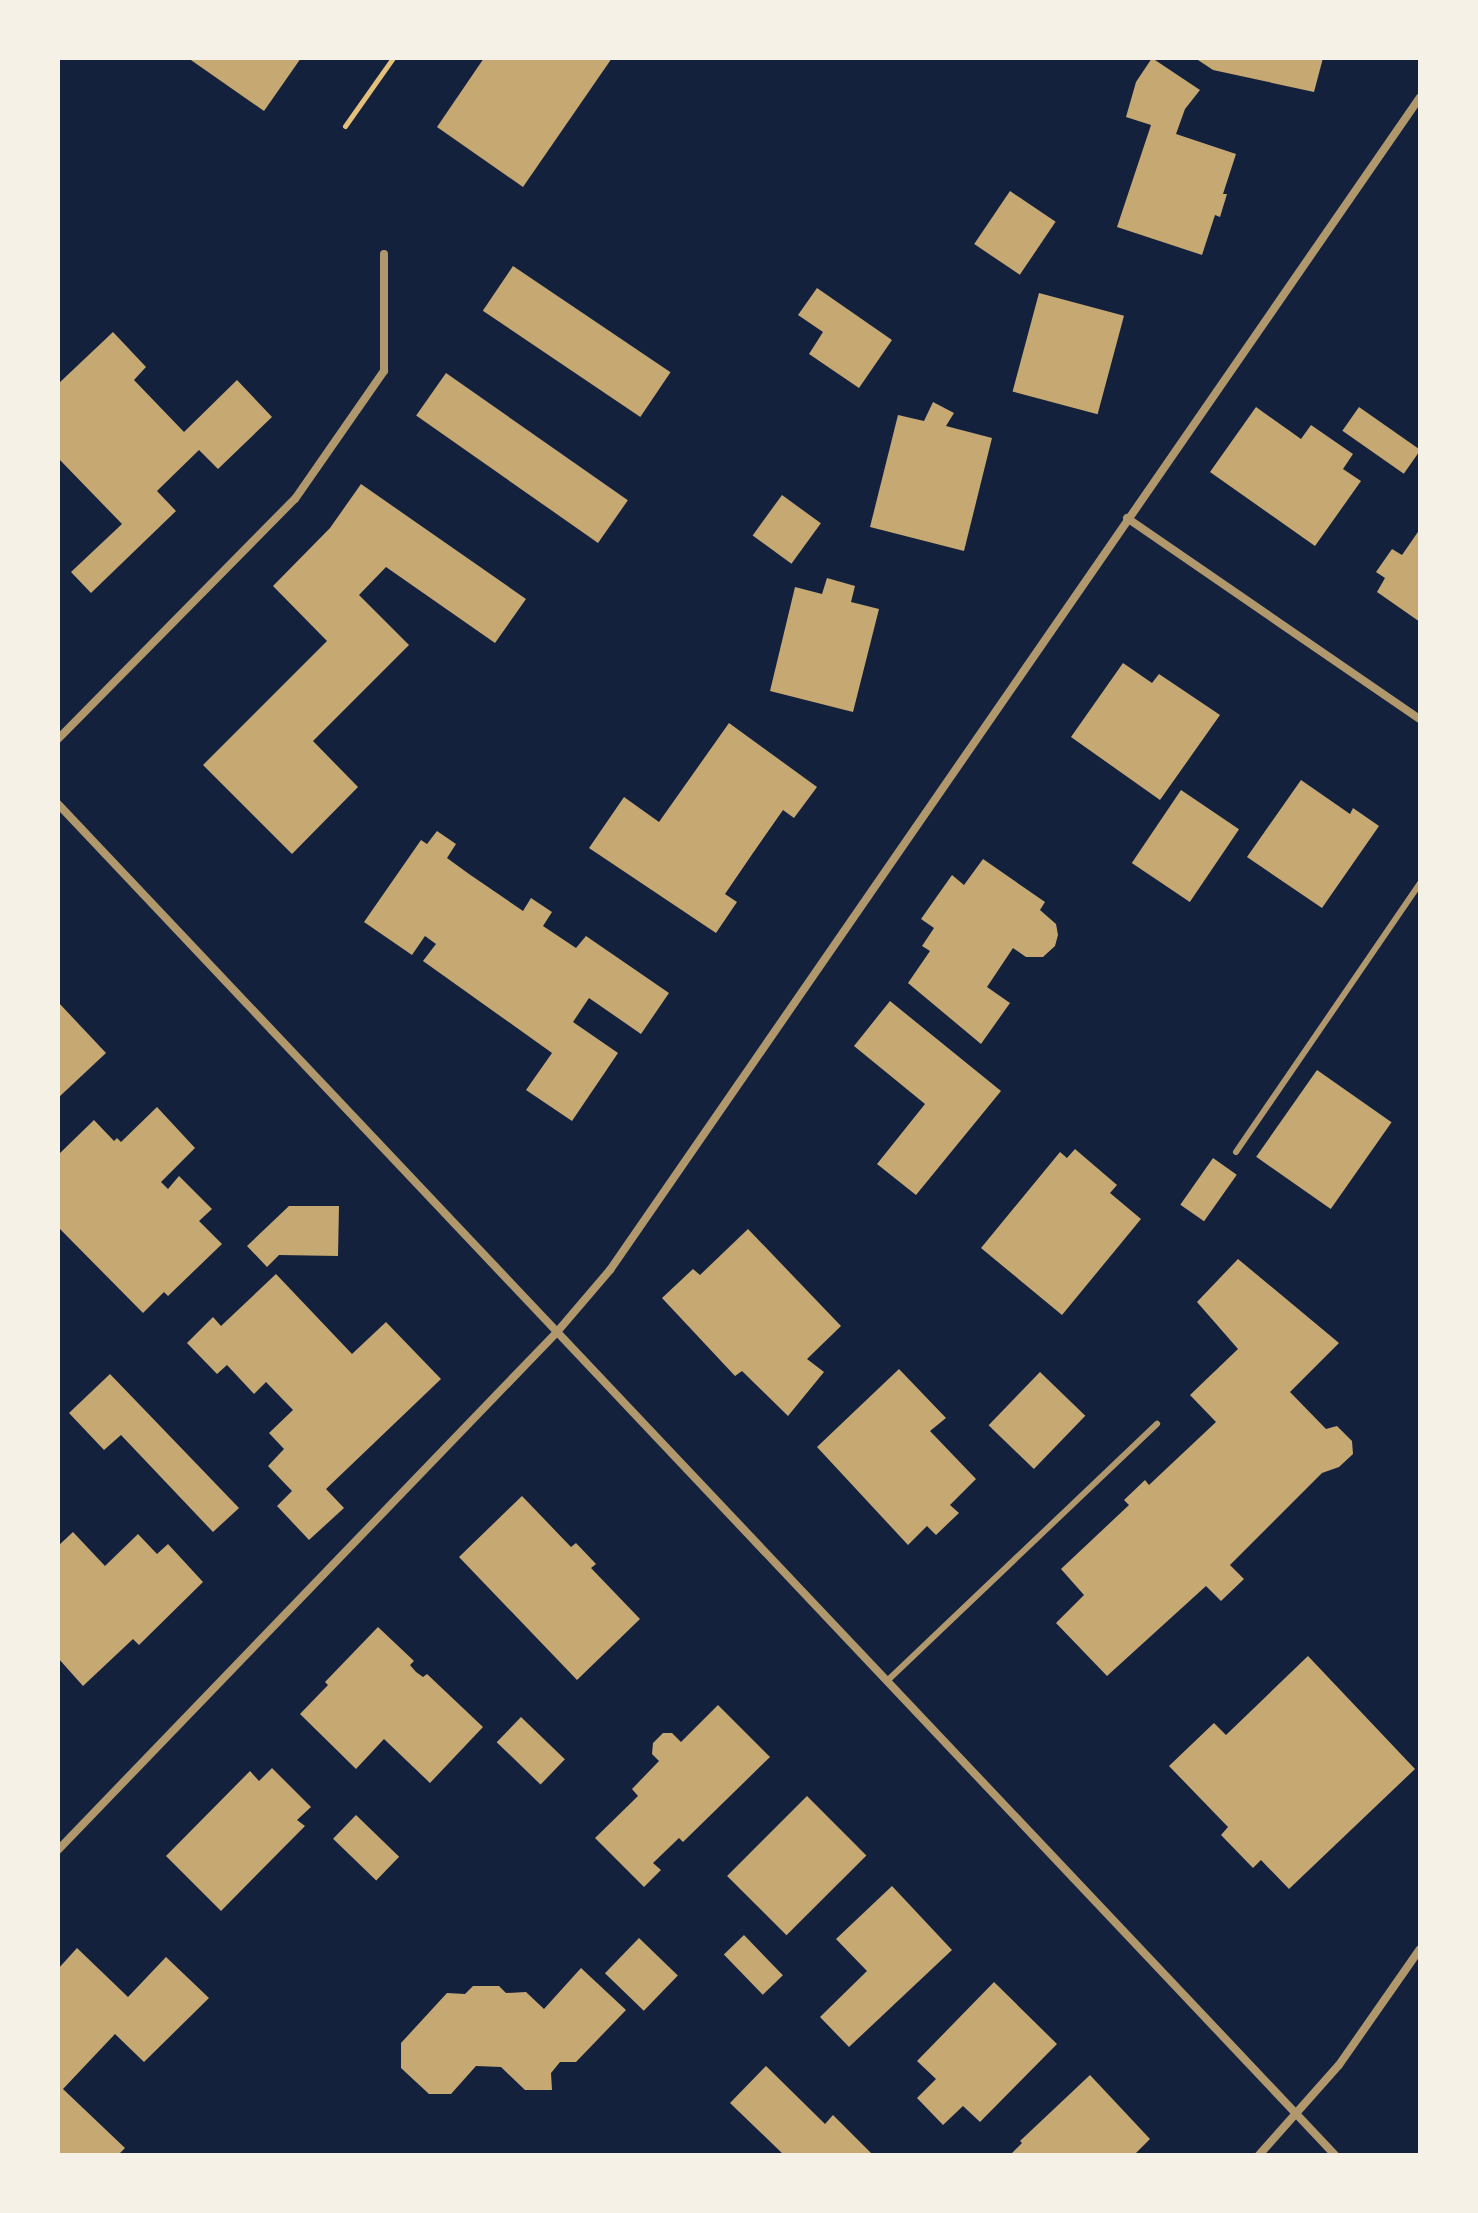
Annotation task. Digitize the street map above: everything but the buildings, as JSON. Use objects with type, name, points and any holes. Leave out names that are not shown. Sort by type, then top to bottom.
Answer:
[{"type":"street","points":[[58,1850],[557,1332],[610,1270],[1420,97]]},
{"type":"street","points":[[58,739],[295,499],[384,371],[384,254]]},
{"type":"street","points":[[1127,518],[1420,719]]},
{"type":"street","points":[[58,804],[1335,2155]]},
{"type":"street","points":[[1259,2155],[1339,2065],[1420,1949]]},
{"type":"lane","points":[[1236,1152],[1420,883]]},
{"type":"lane","points":[[887,1681],[1157,1424]]},
{"type":"path","points":[[345,126],[393,58]]}]
